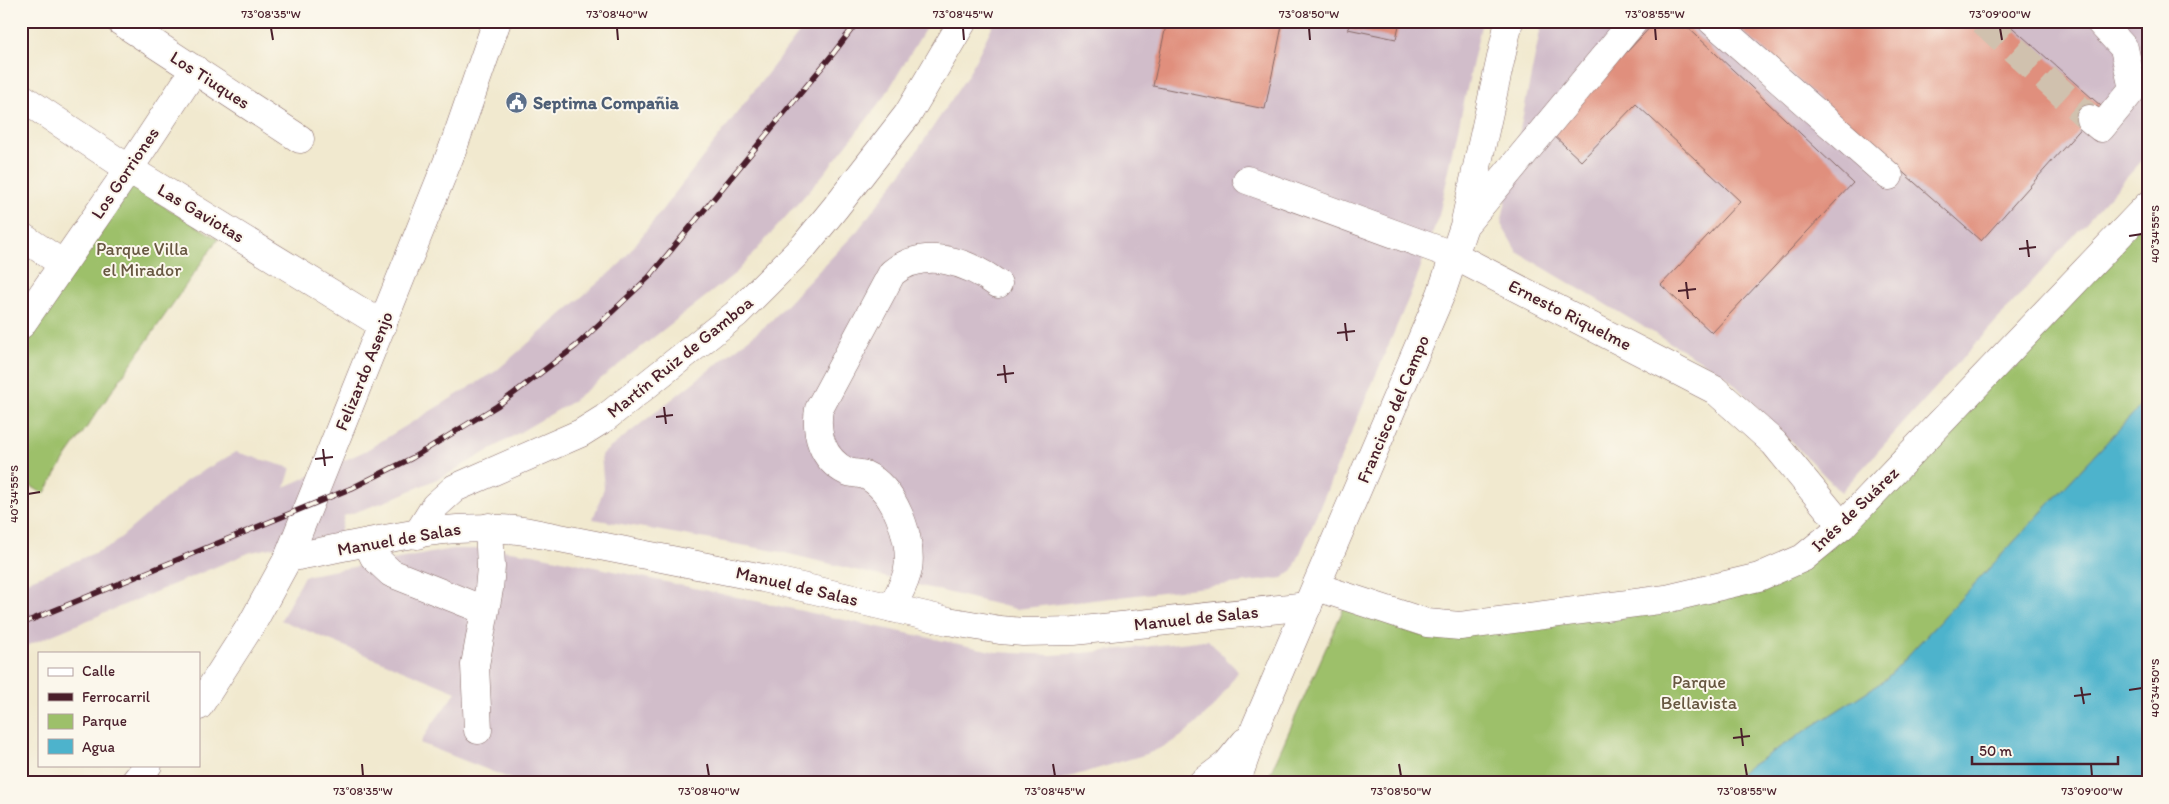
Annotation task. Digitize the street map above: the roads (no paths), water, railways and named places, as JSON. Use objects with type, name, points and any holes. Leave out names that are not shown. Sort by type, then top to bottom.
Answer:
[{"type":"street","name":"Los Tiuques","points":[[120,21],[300,139]]},
{"type":"street","name":"Felizardo Asenjo","points":[[200,704],[253,622],[288,558],[453,148],[497,21]]},
{"type":"street","name":"Martín Ruiz de Gamboa","points":[[417,534],[435,506],[455,488],[581,433],[605,418],[736,314],[804,246],[847,192],[912,107],[963,21]]},
{"type":"street","name":"Francisco del Campo","points":[[1236,783],[1256,726],[1438,303],[1455,256],[1464,226],[1508,21]]},
{"type":"street","points":[[1464,226],[1634,21]]},
{"type":"street","points":[[1712,21],[1889,176]]},
{"type":"street","points":[[2090,119],[2101,128],[2133,89],[2124,48],[2100,21]]},
{"type":"street","name":"Los Gorriones","points":[[21,325],[129,169],[195,69]]},
{"type":"street","name":"Las Gaviotas","points":[[21,97],[129,169],[383,325]]},
{"type":"street","name":"Ernesto Riquelme","points":[[1247,180],[1455,256],[1715,390],[1774,443],[1842,526]]},
{"type":"street","name":"Inés de Suárez","points":[[1313,597],[1427,623],[1460,626],[1666,599],[1759,577],[1803,558],[1842,526],[2148,205]]},
{"type":"street","points":[[21,236],[63,264]]},
{"type":"street","points":[[892,608],[908,569],[905,529],[894,505],[876,484],[865,475],[856,474],[839,466],[826,454],[818,429],[819,409],[892,273],[901,266],[920,259],[944,260],[973,268],[998,284]]},
{"type":"street","name":"Manuel de Salas","points":[[288,558],[455,528],[489,527],[524,531],[763,578],[993,629],[1047,632],[1313,597]]},
{"type":"street","points":[[478,730],[475,666],[491,567],[489,527]]},
{"type":"street","points":[[367,543],[374,557],[391,573],[484,610]]},
{"type":"street","points":[[1202,783],[1227,764],[1256,726]]},
{"type":"street","points":[[134,783],[147,766]]},
{"type":"water","points":[[2148,398],[2148,783],[1724,783],[1885,680]]},
{"type":"tunnel","points":[[1983,21],[2090,119]]},
{"type":"railway","points":[[21,624],[352,488],[412,458],[497,406],[576,346],[649,277],[858,21]]},
{"type":"place","name":"Septima Compañia","points":[[517,103]]},
{"type":"park label","name":"Parque Villa el Mirador","points":[[142,259]]},
{"type":"park label","name":"Parque Bellavista","points":[[1699,692]]}]
